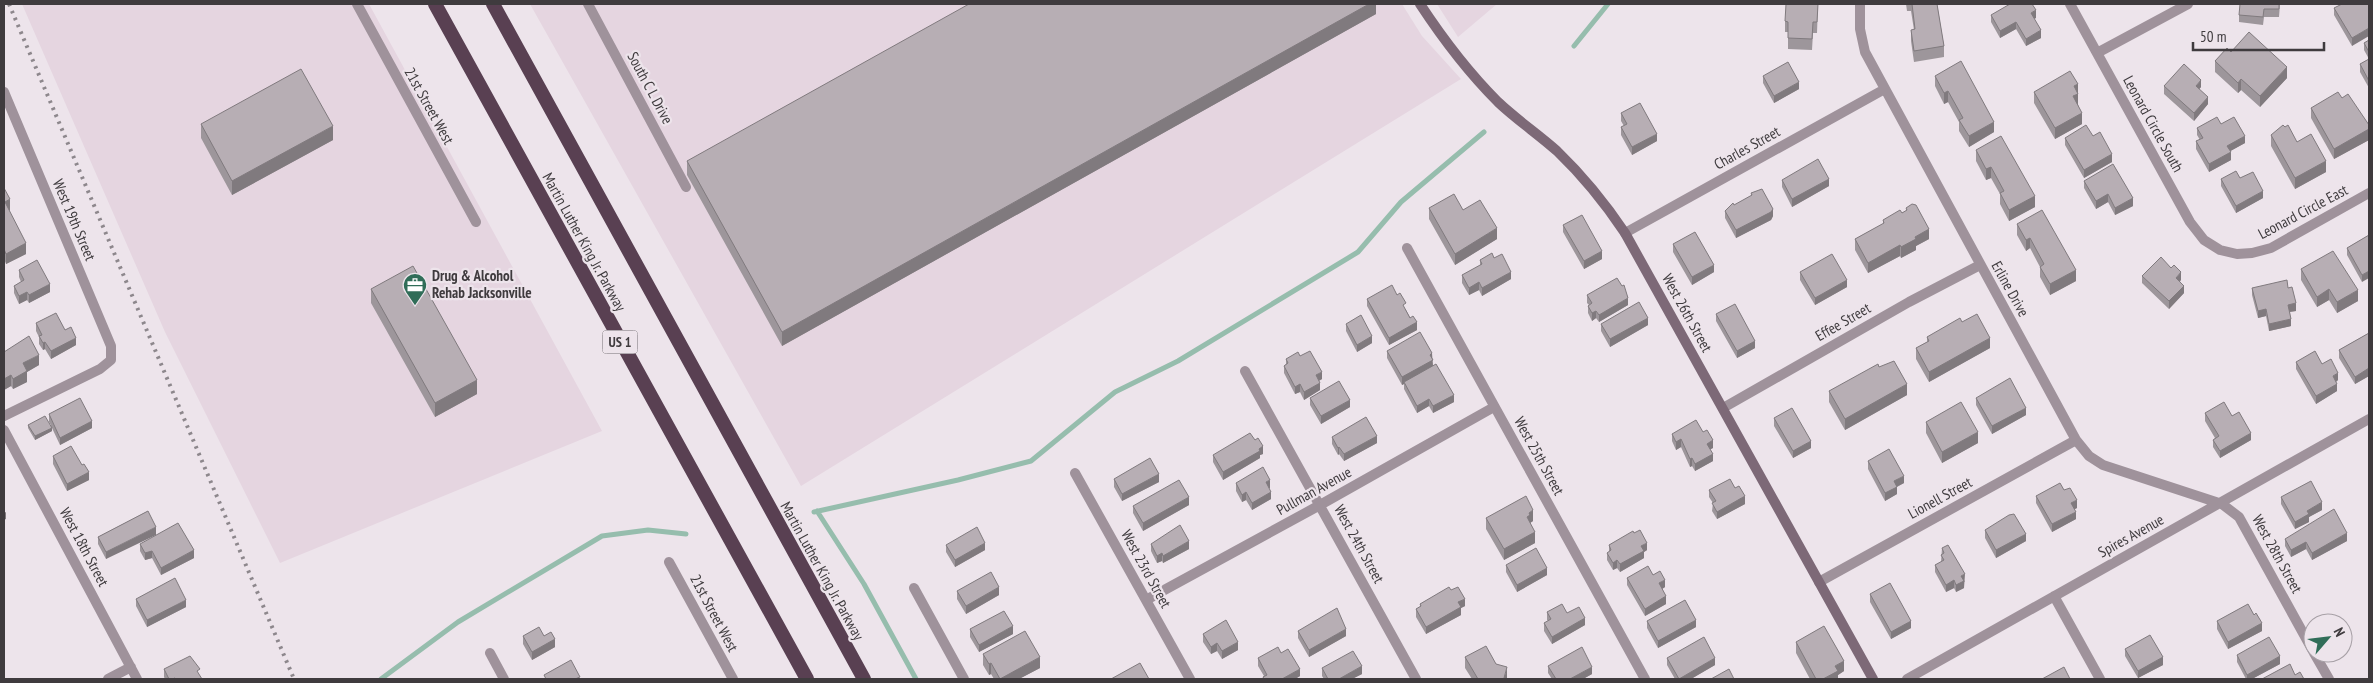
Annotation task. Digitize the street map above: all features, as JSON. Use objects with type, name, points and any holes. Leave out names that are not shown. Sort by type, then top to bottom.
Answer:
[{"type":"highway","name":"Martin Luther King Jr. Parkway","points":[[435,4],[807,679]]},
{"type":"highway","name":"Martin Luther King Jr. Parkway","points":[[493,4],[864,679]]},
{"type":"main road","name":"West 26th Street","points":[[1420,4],[1444,40],[1467,68],[1499,103],[1580,174],[1626,232],[1872,679]]},
{"type":"street","name":"21st Street West","points":[[357,4],[476,222]]},
{"type":"street","name":"South C L Drive","points":[[588,4],[686,187]]},
{"type":"street","name":"Erline Drive","points":[[1860,4],[1860,29],[1865,52],[1883,90],[2076,440],[2089,456],[2103,465],[2222,504]]},
{"type":"street","name":"Leonard Circle South","points":[[2070,4],[2190,222],[2204,240],[2220,250]]},
{"type":"street","points":[[2096,53],[2188,4]]},
{"type":"street","name":"Charles Street","points":[[1626,232],[1883,90]]},
{"type":"street","name":"West 19th Street","points":[[4,92],[111,346],[111,360],[100,369],[4,416]]},
{"type":"street","name":"Leonard Circle East","points":[[2220,250],[2237,254],[2252,253],[2271,248],[2369,193]]},
{"type":"street","name":"West 25th Street","points":[[1407,248],[1645,679]]},
{"type":"street","name":"Effee Street","points":[[1722,408],[1980,264]]},
{"type":"street","name":"West 24th Street","points":[[1245,371],[1416,679]]},
{"type":"street","name":"Pullman Avenue","points":[[1146,600],[1320,505],[1494,406]]},
{"type":"street","name":"Spires Avenue","points":[[1907,679],[2222,504],[2369,419]]},
{"type":"street","name":"West 18th Street","points":[[4,430],[137,679]]},
{"type":"street","name":"Lionell Street","points":[[1819,582],[2076,440]]},
{"type":"street","name":"West 23rd Street","points":[[1075,473],[1190,679]]},
{"type":"street","name":"West 28th Street","points":[[2222,504],[2239,517],[2303,632]]},
{"type":"street","name":"21st Street West","points":[[669,562],[733,679]]},
{"type":"street","points":[[914,588],[964,679]]},
{"type":"street","points":[[2054,596],[2100,679]]},
{"type":"street","points":[[490,653],[504,679]]},
{"type":"street","name":"West 28th Street","points":[[2320,663],[2329,679]]},
{"type":"street","points":[[108,679],[131,667]]},
{"type":"shaded area","points":[[22,4],[369,4],[602,431],[280,563],[165,332]]},
{"type":"shaded area","points":[[530,4],[1402,4],[1422,36],[1461,79],[801,486]]},
{"type":"shaded area","points":[[1437,4],[1497,4],[1458,37]]},
{"type":"building","points":[[969,4],[1369,4],[782,332],[687,161]]},
{"type":"building","points":[[1786,4],[1818,4],[1817,22],[1813,22],[1812,39],[1788,38],[1788,22],[1785,21]]},
{"type":"building","points":[[1912,4],[1937,4],[1944,46],[1914,51],[1911,30],[1915,29]]},
{"type":"building","points":[[2010,4],[2032,4],[2036,10],[2031,13],[2041,30],[2026,39],[2016,22],[2000,31],[1991,15]]},
{"type":"building","points":[[2240,4],[2279,4],[2279,9],[2264,9],[2263,17],[2239,15]]},
{"type":"building","points":[[2342,4],[2369,4],[2369,28],[2352,38],[2334,8]]},
{"type":"building","points":[[2249,32],[2287,67],[2260,96],[2241,79],[2238,83],[2215,61],[2227,48],[2231,52]]},
{"type":"building","points":[[2369,40],[2369,52],[2364,43]]},
{"type":"building","points":[[2369,59],[2369,81],[2360,64]]},
{"type":"building","points":[[1961,61],[1994,122],[1969,136],[1959,120],[1963,118],[1948,91],[1944,93],[1935,76]]},
{"type":"building","points":[[1788,62],[1799,82],[1774,96],[1763,76]]},
{"type":"building","points":[[2184,64],[2201,80],[2196,86],[2208,97],[2194,113],[2164,86]]},
{"type":"building","points":[[301,69],[333,126],[232,181],[201,124]]},
{"type":"building","points":[[2070,71],[2078,84],[2074,86],[2078,94],[2073,96],[2082,113],[2055,128],[2034,92]]},
{"type":"building","points":[[2338,92],[2342,98],[2348,94],[2369,125],[2369,129],[2334,149],[2311,108]]},
{"type":"building","points":[[1640,103],[1657,134],[1632,147],[1621,127],[1627,124],[1621,113]]},
{"type":"building","points":[[2217,117],[2221,124],[2234,117],[2245,136],[2227,146],[2231,152],[2209,164],[2196,141],[2203,138],[2197,128]]},
{"type":"building","points":[[2086,125],[2093,136],[2100,132],[2112,154],[2084,170],[2065,138]]},
{"type":"building","points":[[2283,125],[2285,127],[2288,125],[2297,142],[2311,134],[2326,161],[2295,178],[2271,135]]},
{"type":"building","points":[[2001,136],[2035,196],[2009,210],[2000,193],[2004,191],[1991,167],[1986,169],[1976,150]]},
{"type":"building","points":[[1818,159],[1829,179],[1792,199],[1782,180]]},
{"type":"building","points":[[2113,164],[2133,198],[2115,208],[2108,194],[2096,201],[2084,181]]},
{"type":"building","points":[[2236,171],[2240,178],[2253,172],[2263,191],[2236,206],[2221,179]]},
{"type":"building","points":[[4,188],[10,199],[5,202],[26,243],[6,254],[4,249]]},
{"type":"building","points":[[1762,189],[1773,209],[1771,212],[1736,230],[1725,211],[1733,203],[1734,205],[1752,195],[1751,193]]},
{"type":"building","points":[[1454,194],[1463,210],[1480,200],[1497,228],[1455,254],[1429,208]]},
{"type":"building","points":[[1912,204],[1916,205],[1929,229],[1915,237],[1916,239],[1901,247],[1900,245],[1868,263],[1855,239],[1884,223],[1883,220],[1900,210],[1902,213],[1907,210],[1906,208]]},
{"type":"building","points":[[2042,210],[2076,270],[2050,284],[2040,267],[2044,264],[2030,238],[2026,240],[2017,224]]},
{"type":"building","points":[[1582,215],[1602,251],[1584,261],[1563,225]]},
{"type":"building","points":[[1695,232],[1714,265],[1692,277],[1673,244]]},
{"type":"building","points":[[2369,235],[2369,271],[2362,275],[2347,248]]},
{"type":"building","points":[[2333,251],[2358,290],[2337,302],[2329,289],[2317,297],[2301,269]]},
{"type":"building","points":[[1492,253],[1494,258],[1502,254],[1511,272],[1482,288],[1479,282],[1469,288],[1462,275],[1482,264],[1480,260]]},
{"type":"building","points":[[1832,254],[1847,280],[1815,298],[1800,272]]},
{"type":"building","points":[[2161,257],[2171,268],[2174,265],[2181,272],[2176,278],[2184,286],[2169,301],[2142,276]]},
{"type":"building","points":[[37,260],[50,284],[29,295],[27,292],[19,296],[14,286],[24,280],[19,270]]},
{"type":"building","points":[[413,266],[477,380],[435,403],[371,289]]},
{"type":"building","points":[[1617,278],[1622,286],[1624,285],[1628,298],[1599,315],[1596,311],[1592,313],[1588,306],[1592,303],[1587,295]]},
{"type":"building","points":[[2287,280],[2288,288],[2292,287],[2296,303],[2288,305],[2291,319],[2269,324],[2266,309],[2258,311],[2252,288]]},
{"type":"building","points":[[1392,285],[1397,295],[1400,293],[1406,303],[1403,305],[1410,318],[1413,316],[1417,322],[1389,338],[1367,299]]},
{"type":"building","points":[[1639,302],[1648,318],[1610,339],[1601,324]]},
{"type":"building","points":[[1735,304],[1755,341],[1737,351],[1716,314]]},
{"type":"building","points":[[56,313],[65,330],[71,327],[76,338],[51,351],[39,336],[42,335],[36,323]]},
{"type":"building","points":[[1977,314],[1990,338],[1929,372],[1916,348],[1929,341],[1927,337],[1960,318],[1962,322]]},
{"type":"building","points":[[1361,315],[1372,336],[1357,345],[1346,324]]},
{"type":"building","points":[[1420,332],[1432,353],[1430,355],[1433,360],[1402,377],[1387,351]]},
{"type":"building","points":[[2369,333],[2369,368],[2355,377],[2339,350]]},
{"type":"building","points":[[29,336],[39,355],[23,363],[27,371],[13,379],[11,375],[4,379],[4,352]]},
{"type":"building","points":[[1310,351],[1322,372],[1316,375],[1320,383],[1304,392],[1300,384],[1295,387],[1284,366],[1288,363],[1286,359],[1298,352],[1300,356]]},
{"type":"building","points":[[2315,351],[2322,364],[2331,359],[2338,373],[2333,376],[2337,384],[2316,396],[2296,362]]},
{"type":"building","points":[[1894,361],[1907,384],[1845,419],[1829,391],[1878,364],[1879,367]]},
{"type":"building","points":[[1436,364],[1454,395],[1433,406],[1429,399],[1417,406],[1404,382]]},
{"type":"building","points":[[2010,378],[2026,408],[1992,426],[1976,398]]},
{"type":"building","points":[[1339,381],[1350,400],[1321,416],[1310,398]]},
{"type":"building","points":[[80,398],[92,421],[60,438],[49,414]]},
{"type":"building","points":[[1961,402],[1978,432],[1942,452],[1926,422]]},
{"type":"building","points":[[2224,402],[2232,416],[2239,412],[2251,433],[2220,451],[2213,440],[2219,436],[2205,413]]},
{"type":"building","points":[[1792,408],[1811,441],[1793,451],[1774,418]]},
{"type":"building","points":[[45,416],[52,428],[35,436],[28,425]]},
{"type":"building","points":[[1366,417],[1377,436],[1344,454],[1332,437]]},
{"type":"building","points":[[1696,420],[1703,432],[1707,430],[1713,440],[1707,444],[1713,454],[1695,464],[1692,458],[1690,459],[1681,439],[1676,442],[1672,434]]},
{"type":"building","points":[[1250,433],[1255,440],[1258,438],[1263,446],[1259,449],[1260,451],[1223,472],[1213,455]]},
{"type":"building","points":[[71,446],[82,465],[84,464],[89,472],[67,484],[53,456]]},
{"type":"building","points":[[1889,449],[1904,476],[1894,481],[1897,487],[1885,493],[1868,461]]},
{"type":"building","points":[[1150,458],[1159,474],[1122,494],[1114,479]]},
{"type":"building","points":[[1263,467],[1270,480],[1266,482],[1271,492],[1252,503],[1246,492],[1242,495],[1236,483]]},
{"type":"building","points":[[1730,479],[1735,488],[1739,486],[1745,496],[1717,512],[1712,503],[1716,501],[1709,490]]},
{"type":"building","points":[[1179,480],[1189,497],[1143,523],[1133,506]]},
{"type":"building","points":[[2311,481],[2322,502],[2307,511],[2309,514],[2295,522],[2281,497]]},
{"type":"building","points":[[2060,483],[2064,490],[2070,488],[2077,500],[2071,503],[2076,512],[2052,524],[2036,496]]},
{"type":"building","points":[[1526,496],[1533,510],[1527,517],[1535,532],[1504,549],[1486,518]]},
{"type":"building","points":[[2334,509],[2347,533],[2312,553],[2306,542],[2291,550],[2285,539]]},
{"type":"building","points":[[148,511],[156,527],[106,552],[98,537]]},
{"type":"building","points":[[2014,514],[2026,534],[1996,550],[1985,530],[2009,515]]},
{"type":"building","points":[[178,523],[194,550],[161,568],[152,551],[145,553],[140,544]]},
{"type":"building","points":[[1180,525],[1189,541],[1163,556],[1162,553],[1157,556],[1151,544]]},
{"type":"building","points":[[977,527],[985,543],[955,560],[946,545]]},
{"type":"building","points":[[1640,530],[1647,543],[1641,546],[1644,551],[1620,564],[1617,560],[1613,563],[1607,553],[1611,550],[1609,545],[1633,531],[1634,533]]},
{"type":"building","points":[[1948,545],[1965,574],[1961,576],[1964,581],[1956,585],[1954,580],[1946,585],[1935,565],[1944,560],[1941,555],[1944,553],[1942,548]]},
{"type":"building","points":[[1536,548],[1547,568],[1517,585],[1506,565]]},
{"type":"building","points":[[1648,566],[1653,575],[1660,571],[1665,580],[1659,583],[1666,596],[1645,609],[1627,578]]},
{"type":"building","points":[[991,572],[999,587],[966,606],[957,591]]},
{"type":"building","points":[[175,578],[186,600],[147,620],[136,599]]},
{"type":"building","points":[[1890,583],[1911,621],[1891,632],[1870,594]]},
{"type":"building","points":[[1449,587],[1451,590],[1458,587],[1465,599],[1458,602],[1461,607],[1426,627],[1416,609],[1421,606],[1420,604]]},
{"type":"building","points":[[1685,600],[1696,620],[1658,641],[1647,621]]},
{"type":"building","points":[[1562,604],[1567,613],[1579,607],[1585,618],[1552,637],[1544,623],[1551,619],[1547,612]]},
{"type":"building","points":[[2248,604],[2254,615],[2256,613],[2262,623],[2228,642],[2217,621]]},
{"type":"building","points":[[1337,608],[1346,629],[1309,650],[1298,631]]},
{"type":"building","points":[[1004,611],[1013,626],[979,645],[970,629]]},
{"type":"building","points":[[1226,620],[1238,642],[1222,651],[1217,643],[1211,647],[1203,634]]},
{"type":"building","points":[[1824,626],[1844,661],[1835,666],[1838,671],[1823,679],[1816,679],[1796,642]]},
{"type":"building","points":[[539,627],[544,636],[551,632],[555,639],[532,652],[523,636]]},
{"type":"building","points":[[1025,631],[1040,657],[1000,679],[991,663],[989,664],[983,654]]},
{"type":"building","points":[[2150,635],[2163,657],[2138,671],[2125,649]]},
{"type":"building","points":[[1704,637],[1715,658],[1679,679],[1667,658]]},
{"type":"building","points":[[2269,637],[2280,656],[2247,675],[2237,655]]},
{"type":"building","points":[[1486,646],[1496,664],[1507,667],[1505,679],[1478,679],[1465,657]]},
{"type":"building","points":[[1278,647],[1281,653],[1288,649],[1300,669],[1282,679],[1264,679],[1263,677],[1267,675],[1258,658]]},
{"type":"building","points":[[1582,647],[1592,667],[1570,679],[1556,679],[1548,666]]},
{"type":"building","points":[[1353,651],[1362,666],[1339,679],[1328,679],[1322,668]]},
{"type":"building","points":[[190,656],[200,669],[197,671],[202,679],[169,679],[164,669]]},
{"type":"building","points":[[571,660],[580,677],[575,679],[546,679],[544,675]]},
{"type":"building","points":[[1140,663],[1149,679],[1111,679]]},
{"type":"building","points":[[2290,664],[2295,675],[2300,672],[2304,679],[2262,679]]},
{"type":"building","points":[[2064,667],[2070,679],[2042,679]]},
{"type":"building","points":[[1729,669],[1734,679],[1711,679]]},
{"type":"waterway","points":[[1574,46],[1608,4]]},
{"type":"waterway","points":[[814,512],[958,480],[1031,461],[1115,392],[1178,361],[1358,252],[1401,202],[1484,132]]},
{"type":"waterway","points":[[817,511],[864,584],[916,679]]},
{"type":"waterway","points":[[381,679],[458,622],[602,536],[648,530],[686,534]]},
{"type":"railway","points":[[9,4],[294,679]]},
{"type":"place","name":"Drug & Alcohol Rehab Jacksonville","points":[[415,306]]}]
